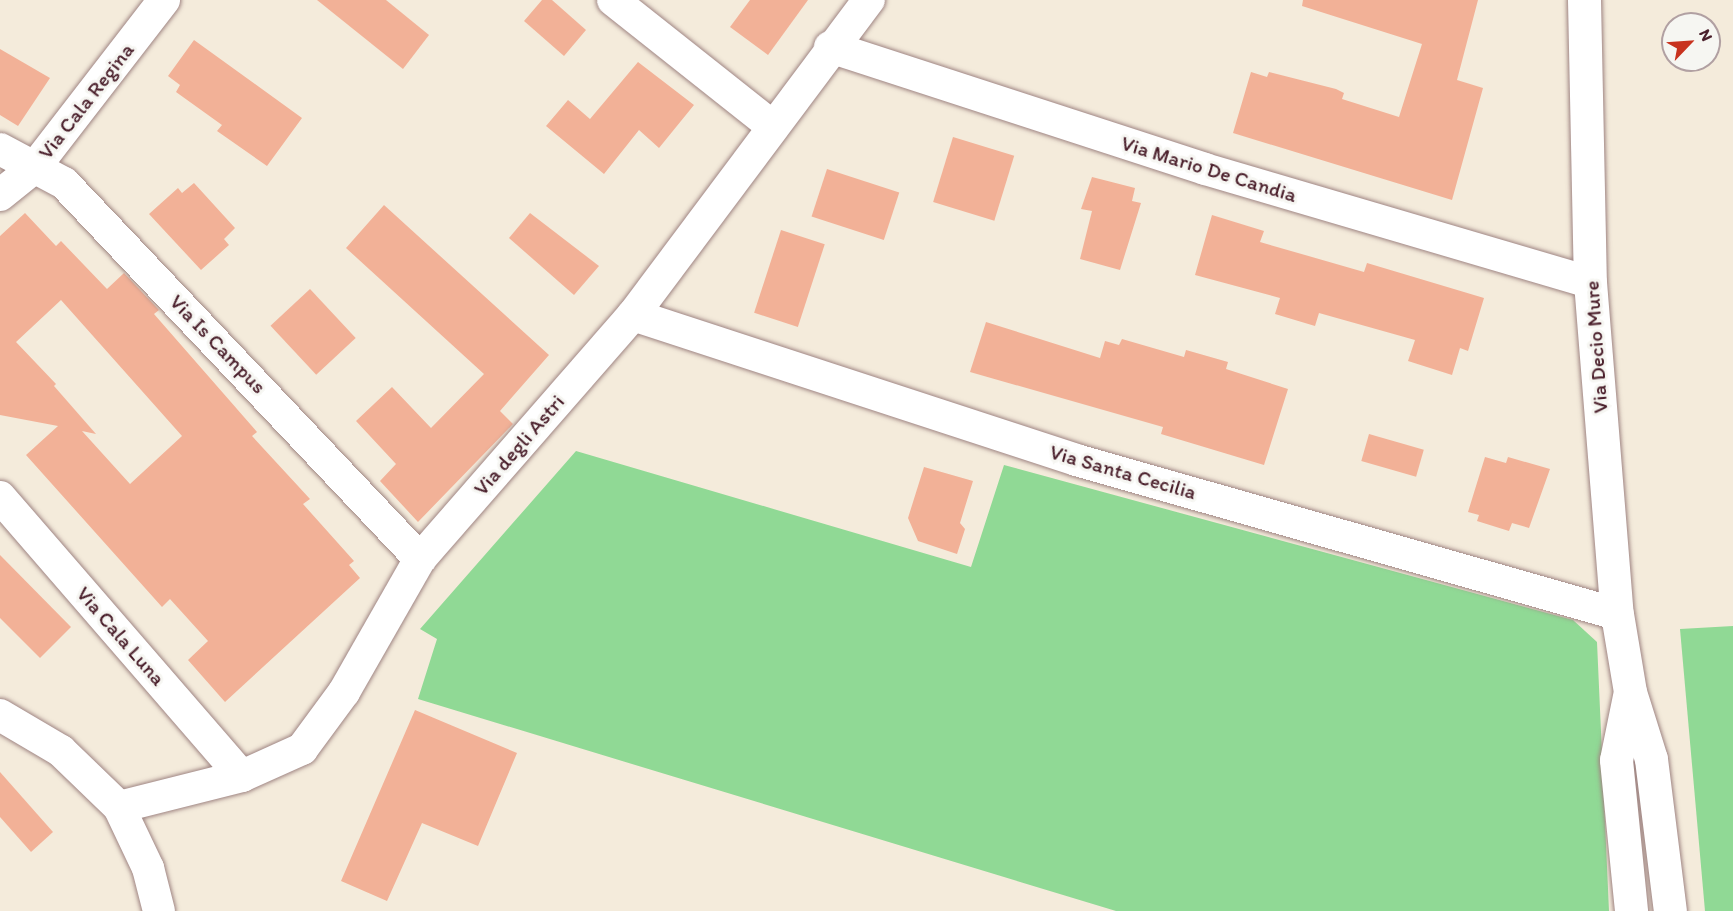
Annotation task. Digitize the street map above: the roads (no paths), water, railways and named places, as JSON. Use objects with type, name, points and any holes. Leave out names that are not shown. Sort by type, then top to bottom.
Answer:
[{"type":"street","name":"Via Cala Regina","points":[[0,195],[35,167],[164,0]]},
{"type":"street","points":[[613,0],[772,126]]},
{"type":"street","name":"Via degli Astri","points":[[120,807],[242,776],[302,749],[344,692],[420,559],[633,315],[830,47],[868,0]]},
{"type":"street","name":"Via Decio Mure","points":[[1584,0],[1590,282],[1617,614],[1630,692],[1651,759],[1670,911]]},
{"type":"street","name":"Via Mario De Candia","points":[[830,47],[1205,169],[1590,282]]},
{"type":"street","name":"Via Is Campus","points":[[0,149],[64,183],[420,559]]},
{"type":"street","name":"Via Santa Cecilia","points":[[633,315],[1076,460],[1617,614]]},
{"type":"street","name":"Via Cala Luna","points":[[0,497],[242,776]]},
{"type":"street","name":"Via Decio Mure","points":[[1630,692],[1616,760],[1631,911]]},
{"type":"street","points":[[0,715],[61,751],[120,807],[148,868],[159,911]]}]
